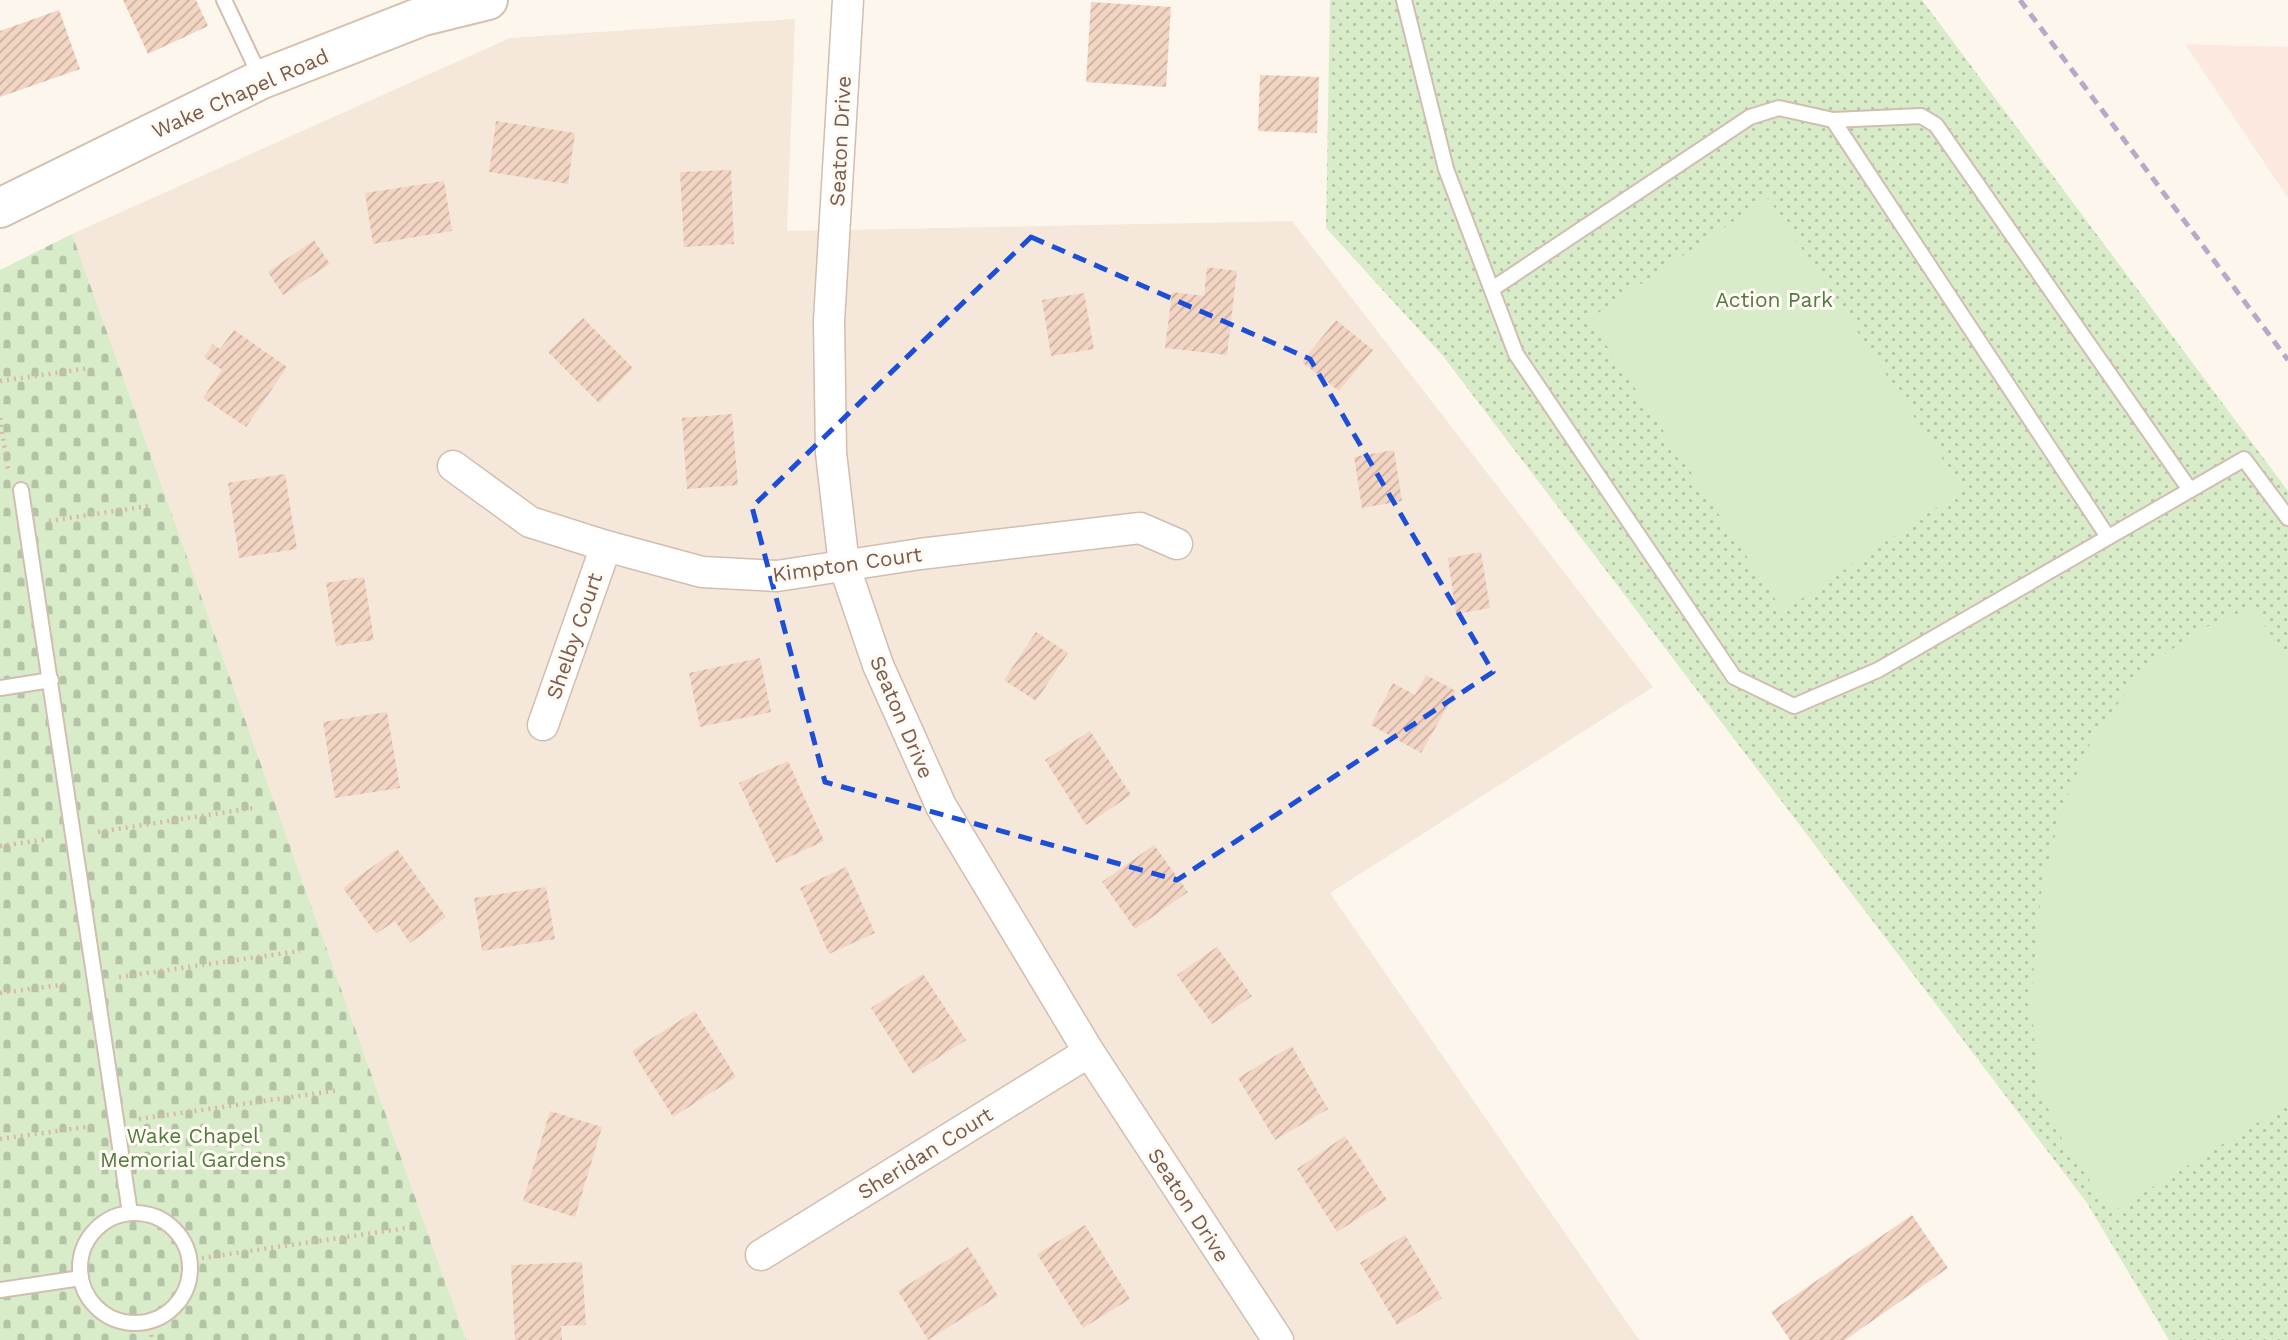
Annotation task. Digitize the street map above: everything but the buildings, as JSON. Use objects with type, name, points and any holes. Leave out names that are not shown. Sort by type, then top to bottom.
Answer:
[{"type":"main road","name":"Wake Chapel Road","points":[[0,208],[262,79],[424,16],[488,0]]},
{"type":"street","name":"Seaton Drive","points":[[848,0],[829,321],[831,453],[844,565],[878,665],[941,806],[1089,1052],[1278,1340]]},
{"type":"street","name":"Kimpton Court","points":[[453,466],[530,522],[702,572],[777,576],[934,552],[1140,528],[1178,544]]},
{"type":"street","name":"Shelby Court","points":[[543,725],[606,546]]},
{"type":"street","name":"Sheridan Court","points":[[761,1255],[1089,1052]]},
{"type":"lane","points":[[224,0],[262,79]]},
{"type":"lane","points":[[1404,0],[1446,169],[1516,354],[1734,677],[1794,706],[1878,670],[2244,459],[2288,518]]},
{"type":"lane","points":[[1492,289],[1750,117],[1779,108],[1833,120],[1921,116],[1936,125],[2190,490]]},
{"type":"lane","points":[[1833,120],[2108,537]]},
{"type":"lane","points":[[21,489],[131,1213]]},
{"type":"lane","points":[[0,688],[51,680]]},
{"type":"lane","points":[[131,1213],[148,1214],[164,1222],[178,1234],[187,1250],[188,1260],[187,1285],[178,1301],[165,1314],[149,1321],[131,1323],[113,1318],[98,1309],[87,1295],[81,1278],[80,1259],[86,1242],[98,1227],[112,1217],[131,1213]]},
{"type":"lane","points":[[0,1290],[81,1278]]},
{"type":"path","points":[[0,381],[90,368]]},
{"type":"path","points":[[0,418],[8,473],[21,489]]},
{"type":"path","points":[[27,524],[148,506]]},
{"type":"path","points":[[0,846],[253,808]]},
{"type":"path","points":[[0,993],[300,951]]},
{"type":"path","points":[[0,1139],[340,1090]]},
{"type":"path","points":[[188,1260],[407,1228]]},
{"type":"path","points":[[149,1321],[152,1340]]},
{"type":"highlighted area","points":[[1031,237],[1310,359],[1493,672],[1177,880],[825,782],[752,507]]},
{"type":"shaded area","points":[[795,19],[787,231],[1292,221],[1653,687],[1330,893],[1639,1340],[466,1340],[72,234],[510,38]]},
{"type":"shaded area","points":[[2185,44],[2288,47],[2288,198]]},
{"type":"green space","name":"Action Park","points":[[1330,0],[1922,0],[2288,491],[2288,1340],[2169,1340],[2087,1203],[1443,356],[1326,228]]},
{"type":"green space","points":[[1768,198],[1963,490],[1783,611],[1589,319]]},
{"type":"green space","name":"Wake Chapel Memorial Gardens","points":[[72,234],[466,1340],[0,1340],[0,270]]},
{"type":"green space","points":[[2253,607],[2288,662],[2288,1104],[2112,1212],[2064,1143],[2038,1087],[2031,997],[2042,886],[2063,805],[2094,735],[2146,667],[2202,629]]},
{"type":"railway","points":[[2020,0],[2288,360]]}]
